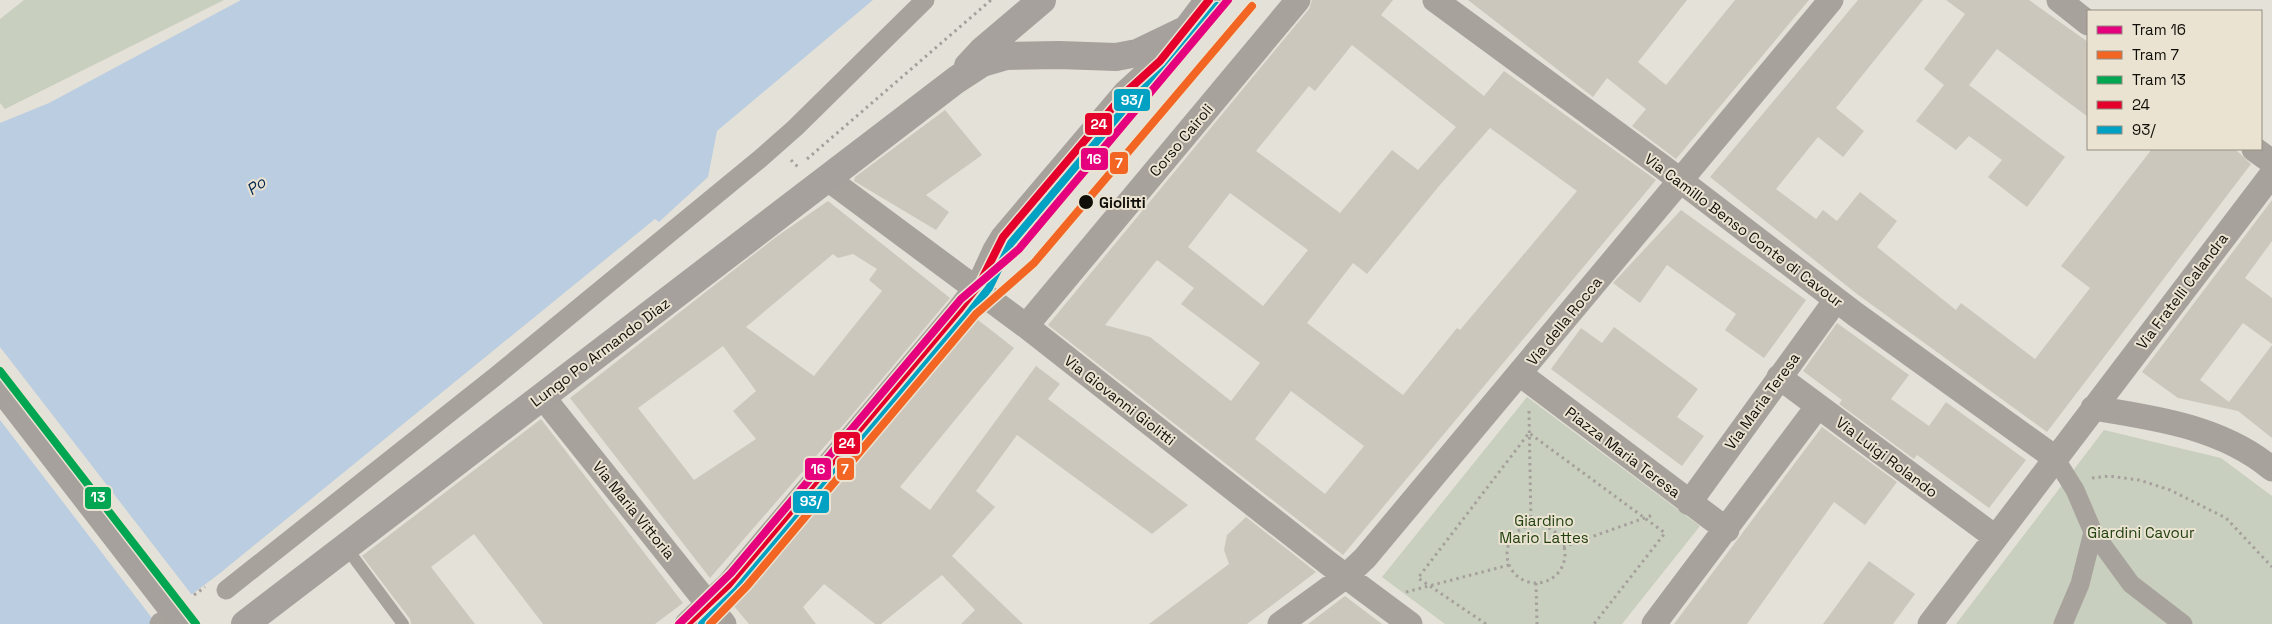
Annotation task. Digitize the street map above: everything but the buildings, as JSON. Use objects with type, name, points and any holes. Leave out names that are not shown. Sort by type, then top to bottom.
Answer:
[{"type":"main road","points":[[956,80],[982,50],[1042,0]]},
{"type":"main road","points":[[956,80],[982,63],[1006,56],[1116,57],[1136,53],[1186,29],[1209,0]]},
{"type":"main road","name":"Lungo Po Armando Diaz","points":[[245,624],[956,80]]},
{"type":"main road","points":[[0,386],[169,620]]},
{"type":"street","points":[[226,590],[496,376],[761,158],[795,128],[925,0]]},
{"type":"street","name":"Corso Cairoli","points":[[1026,326],[1298,0]]},
{"type":"street","name":"Via Camillo Benso Conte di Cavour","points":[[1435,0],[1836,300],[2055,458]]},
{"type":"street","name":"Via della Rocca","points":[[1280,624],[1346,576],[1365,558],[1520,374],[1678,180],[1831,0]]},
{"type":"street","points":[[2059,0],[2087,21]]},
{"type":"street","points":[[688,624],[729,584],[976,288],[1003,237],[1125,93],[1160,61],[1186,29]]},
{"type":"street","points":[[2255,150],[2272,162]]},
{"type":"street","name":"Via Fratelli Calandra","points":[[1930,624],[2272,174]]},
{"type":"street","name":"Via Giovanni Giolitti","points":[[828,179],[1026,326],[1410,624]]},
{"type":"street","name":"Via Maria Teresa","points":[[1689,502],[1836,300]]},
{"type":"street","name":"Piazza Maria Teresa","points":[[1520,374],[1727,530]]},
{"type":"street","name":"Via Luigi Rolando","points":[[1780,377],[1995,537]]},
{"type":"street","name":"Via Maria Vittoria","points":[[542,396],[724,624]]},
{"type":"street","points":[[1654,624],[1727,530],[1818,406]]},
{"type":"street","points":[[2093,408],[2158,420],[2211,434],[2245,450],[2272,469]]},
{"type":"street","points":[[2055,458],[2075,490],[2093,532],[2131,584],[2183,624]]},
{"type":"street","points":[[2063,624],[2080,584],[2093,532]]},
{"type":"lane","points":[[345,546],[403,624]]},
{"type":"path","points":[[791,160],[798,168]]},
{"type":"path","points":[[1529,409],[1531,526]]},
{"type":"path","points":[[1529,432],[1665,533],[1594,624]]},
{"type":"path","points":[[1486,624],[1418,578],[1529,432]]},
{"type":"path","points":[[2075,490],[2093,477],[2108,476],[2139,480],[2170,490],[2226,518],[2272,567]]},
{"type":"path","points":[[1563,547],[1653,515]]},
{"type":"path","points":[[1531,526],[1549,529],[1557,534],[1563,547],[1564,560],[1560,569],[1554,576],[1536,583],[1526,582],[1518,577],[1509,565],[1507,551],[1510,541],[1522,528],[1531,526]]},
{"type":"path","points":[[1397,595],[1509,565]]},
{"type":"path","points":[[1536,583],[1537,624]]},
{"type":"green space","points":[[24,0],[224,0],[5,109],[0,103],[0,19]]},
{"type":"green space","name":"Giardino Mario Lattes","points":[[1527,397],[1700,526],[1622,624],[1445,624],[1382,577]]},
{"type":"green space","name":"Giardini Cavour","points":[[2104,430],[2221,458],[2272,496],[2272,624],[1956,624]]},
{"type":"water","name":"Po","points":[[241,0],[873,0],[717,131],[708,177],[659,222],[655,219],[219,574],[152,624],[0,624],[0,123],[49,103]]},
{"type":"pier","points":[[0,347],[192,595],[155,622],[0,420]]},
{"type":"tram line","name":"16","points":[[679,624],[731,573],[961,299],[1019,249],[1228,0]]},
{"type":"tram line","name":"7","points":[[710,624],[747,586],[976,314],[1034,263],[1252,6]]},
{"type":"tram line","name":"13","points":[[0,371],[196,624]]},
{"type":"transit line","name":"24","points":[[687,624],[729,584],[959,310],[980,283],[1003,237],[1125,93],[1160,61],[1209,0]]},
{"type":"transit line","name":"93/","points":[[702,624],[737,590],[967,316],[989,288],[1011,243],[1132,100],[1167,68],[1217,6]]},
{"type":"place","name":"Giolitti","points":[[1086,202]]}]
